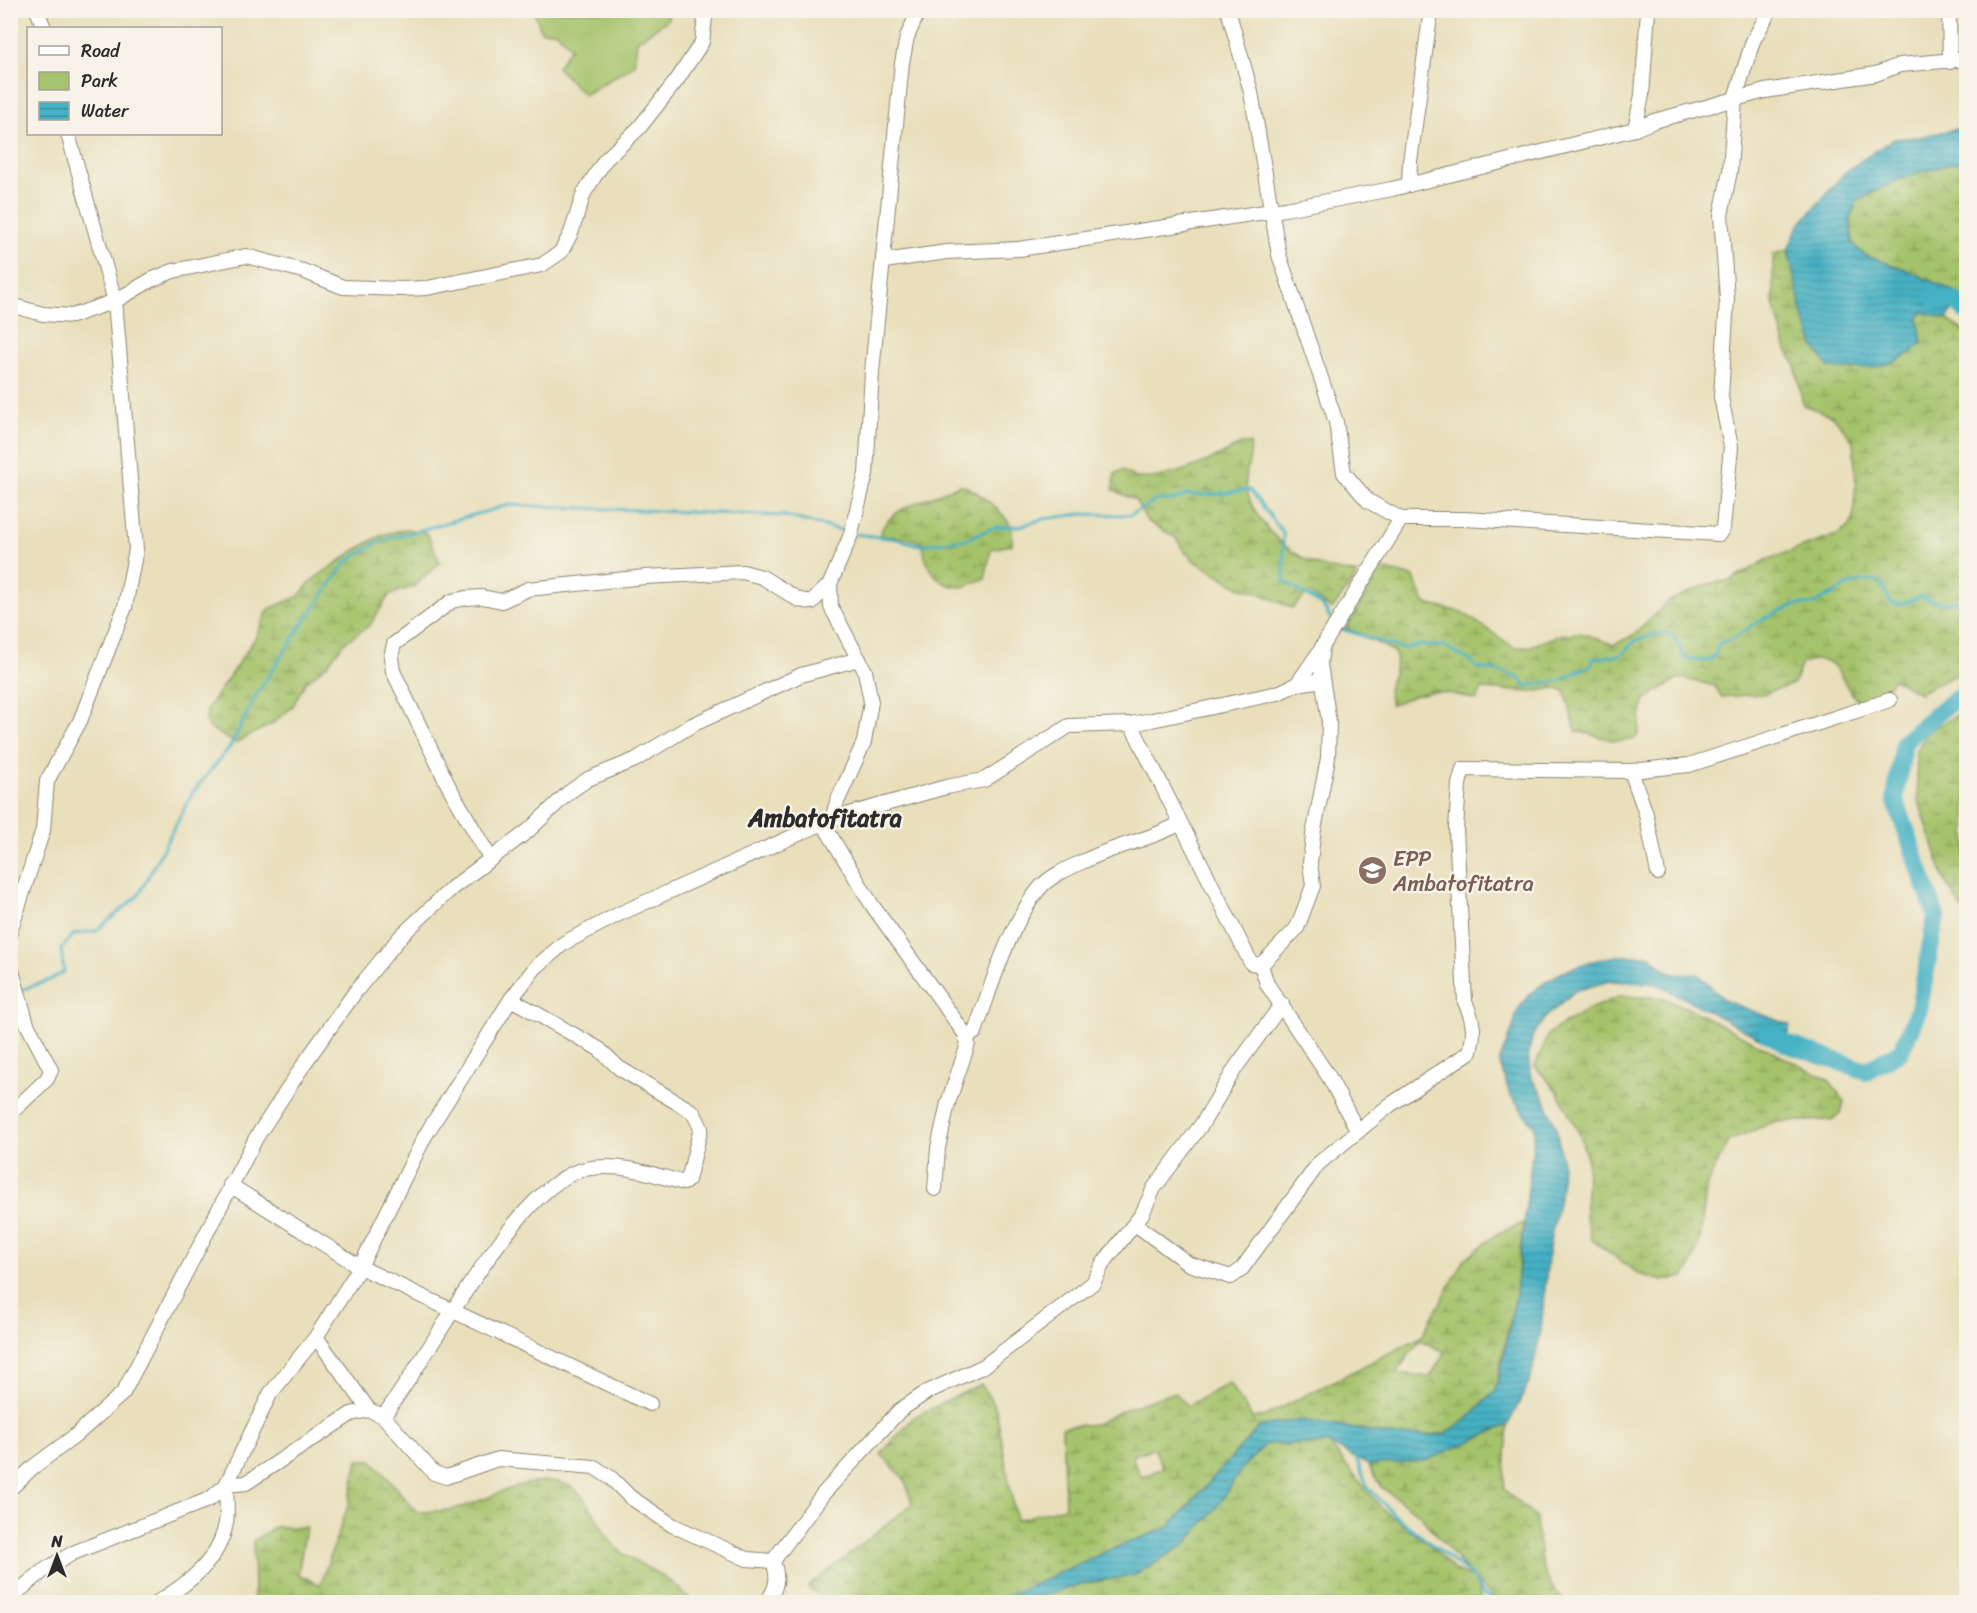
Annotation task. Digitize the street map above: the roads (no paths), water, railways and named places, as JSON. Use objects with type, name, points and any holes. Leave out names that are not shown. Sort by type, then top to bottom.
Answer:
[{"type":"street","points":[[37,10],[44,27]]},
{"type":"street","points":[[10,304],[42,314],[72,316],[115,301],[151,280],[173,271],[246,256],[303,271],[343,287],[401,289],[427,288],[542,265],[561,252],[571,233],[584,193],[605,160],[639,128],[677,80],[702,42],[706,10]]},
{"type":"street","points":[[490,858],[448,785],[393,671],[391,657],[394,644],[452,601],[482,597],[502,601],[528,589],[645,577],[743,572],[762,577],[799,600],[812,602],[830,584],[850,537],[866,474],[872,372],[902,63],[907,37],[919,10]]},
{"type":"street","points":[[1228,10],[1251,92],[1279,255],[1336,422],[1344,473],[1368,501],[1401,519],[1464,519],[1719,534],[1723,528],[1731,447],[1721,397],[1727,299],[1721,215],[1730,171],[1735,98],[1753,41],[1770,10]]},
{"type":"street","points":[[1409,185],[1411,149],[1431,10]]},
{"type":"street","points":[[1635,129],[1642,95],[1648,10]]},
{"type":"street","points":[[1949,10],[1950,62]]},
{"type":"street","points":[[884,261],[947,252],[1030,247],[1270,211],[1409,185],[1635,129],[1735,98],[1876,74],[1900,65],[1966,59]]},
{"type":"street","points":[[10,932],[43,830],[47,781],[80,721],[125,607],[136,549],[115,301],[68,135]]},
{"type":"street","points":[[1298,684],[1401,519]]},
{"type":"street","points":[[828,822],[864,742],[871,702],[865,671],[860,659],[831,607],[830,584]]},
{"type":"street","points":[[1261,965],[1298,928],[1313,886],[1310,863],[1313,835],[1328,758],[1329,722],[1322,680],[1322,647]]},
{"type":"street","points":[[10,1489],[33,1467],[75,1436],[123,1393],[256,1138],[293,1080],[356,991],[401,936],[452,888],[528,831],[568,793],[588,779],[635,760],[692,725],[801,675],[860,659]]},
{"type":"street","points":[[10,1598],[42,1571],[73,1553],[210,1499],[225,1485],[270,1394],[316,1337],[360,1267],[425,1136],[511,999],[535,968],[564,944],[650,898],[692,883],[816,824],[946,787],[984,780],[1069,726],[1131,724],[1278,693],[1298,684],[1322,680]]},
{"type":"street","points":[[1135,1224],[1189,1264],[1231,1276],[1241,1270],[1319,1163],[1390,1105],[1470,1052],[1475,1034],[1474,1021],[1466,1002],[1456,829],[1459,784],[1463,770],[1631,771],[1689,765],[1890,700]]},
{"type":"street","points":[[1131,724],[1179,824],[1216,890],[1251,963],[1261,965]]},
{"type":"street","points":[[1631,771],[1646,814],[1658,873]]},
{"type":"street","points":[[828,822],[872,904],[968,1044],[948,1103],[938,1148],[935,1189]]},
{"type":"street","points":[[966,1038],[975,1032],[997,969],[1039,888],[1057,875],[1096,856],[1179,824]]},
{"type":"street","points":[[10,964],[27,1024],[51,1070],[46,1079],[10,1114]]},
{"type":"street","points":[[1261,965],[1267,984],[1329,1077],[1358,1132]]},
{"type":"street","points":[[383,1416],[398,1397],[453,1310],[519,1218],[563,1176],[586,1169],[612,1167],[632,1169],[684,1183],[688,1180],[701,1128],[693,1112],[620,1068],[598,1049],[511,999]]},
{"type":"street","points":[[773,1561],[823,1494],[900,1410],[927,1392],[984,1366],[1093,1283],[1102,1265],[1135,1224],[1154,1188],[1196,1133],[1236,1067],[1282,1004]]},
{"type":"street","points":[[230,1185],[360,1267],[650,1404]]},
{"type":"street","points":[[316,1337],[369,1410],[383,1416],[434,1473],[446,1478],[498,1459],[594,1467],[611,1478],[630,1497],[672,1525],[747,1559],[773,1561]]},
{"type":"street","points":[[225,1485],[246,1483],[351,1414],[369,1410]]},
{"type":"street","points":[[158,1602],[191,1582],[215,1553],[226,1522],[225,1485]]},
{"type":"street","points":[[767,1602],[776,1588],[778,1576],[773,1561]]},
{"type":"water","points":[[1966,127],[1966,161],[1922,172],[1884,186],[1856,202],[1850,219],[1852,243],[1866,256],[1905,269],[1966,297],[1957,302],[1947,319],[1923,312],[1918,318],[1922,343],[1901,358],[1867,368],[1829,368],[1815,348],[1803,316],[1788,250],[1797,228],[1847,170],[1893,139],[1919,137]]},
{"type":"water","points":[[1651,956],[1672,973],[1698,974],[1726,1001],[1790,1025],[1786,1052],[1657,984],[1610,981],[1575,991],[1545,1018],[1533,1035],[1528,1054],[1531,1078],[1544,1097],[1556,1127],[1562,1160],[1561,1187],[1549,1248],[1541,1330],[1530,1381],[1508,1425],[1425,1461],[1368,1465],[1329,1444],[1266,1444],[1243,1467],[1219,1504],[1185,1545],[1135,1575],[1082,1584],[1022,1602],[994,1602],[1112,1549],[1169,1527],[1260,1426],[1302,1420],[1396,1436],[1446,1434],[1467,1419],[1495,1391],[1516,1293],[1535,1127],[1510,1095],[1499,1061],[1517,1012],[1537,988],[1562,972],[1604,958]]},
{"type":"waterway","points":[[1934,297],[1957,302],[1966,312]]},
{"type":"waterway","points":[[855,534],[897,539],[920,545],[966,539],[995,527],[1020,526],[1043,519],[1081,514],[1130,515],[1157,500],[1174,500],[1188,494],[1208,495],[1250,490],[1283,533],[1284,581],[1323,606],[1333,622]]},
{"type":"waterway","points":[[21,990],[50,980],[64,972],[61,949],[74,934],[96,931],[138,896],[193,792],[230,747],[256,695],[300,628],[346,562],[378,542],[509,505],[785,516],[848,532]]},
{"type":"waterway","points":[[1339,628],[1403,649],[1419,645],[1444,646],[1472,662],[1477,668],[1511,675],[1527,686],[1559,681],[1591,665],[1594,658],[1621,655],[1635,641],[1655,634],[1673,634],[1685,658],[1707,661],[1714,657],[1719,643],[1733,638],[1766,617],[1793,606],[1813,604],[1847,586],[1864,581],[1881,583],[1891,603],[1899,605],[1921,596],[1944,603],[1966,598]]},
{"type":"waterway","points":[[1767,1033],[1787,1044],[1866,1071],[1901,1051],[1919,1009],[1936,916],[1895,799],[1904,742],[1942,709],[1966,692]]},
{"type":"waterway","points":[[1355,1456],[1367,1486],[1393,1514],[1473,1577],[1482,1593],[1496,1602]]},
{"type":"place","name":"EPP Ambatofitatra","points":[[1372,871]]},
{"type":"district","name":"Ambatofitatra","points":[[825,818]]}]
